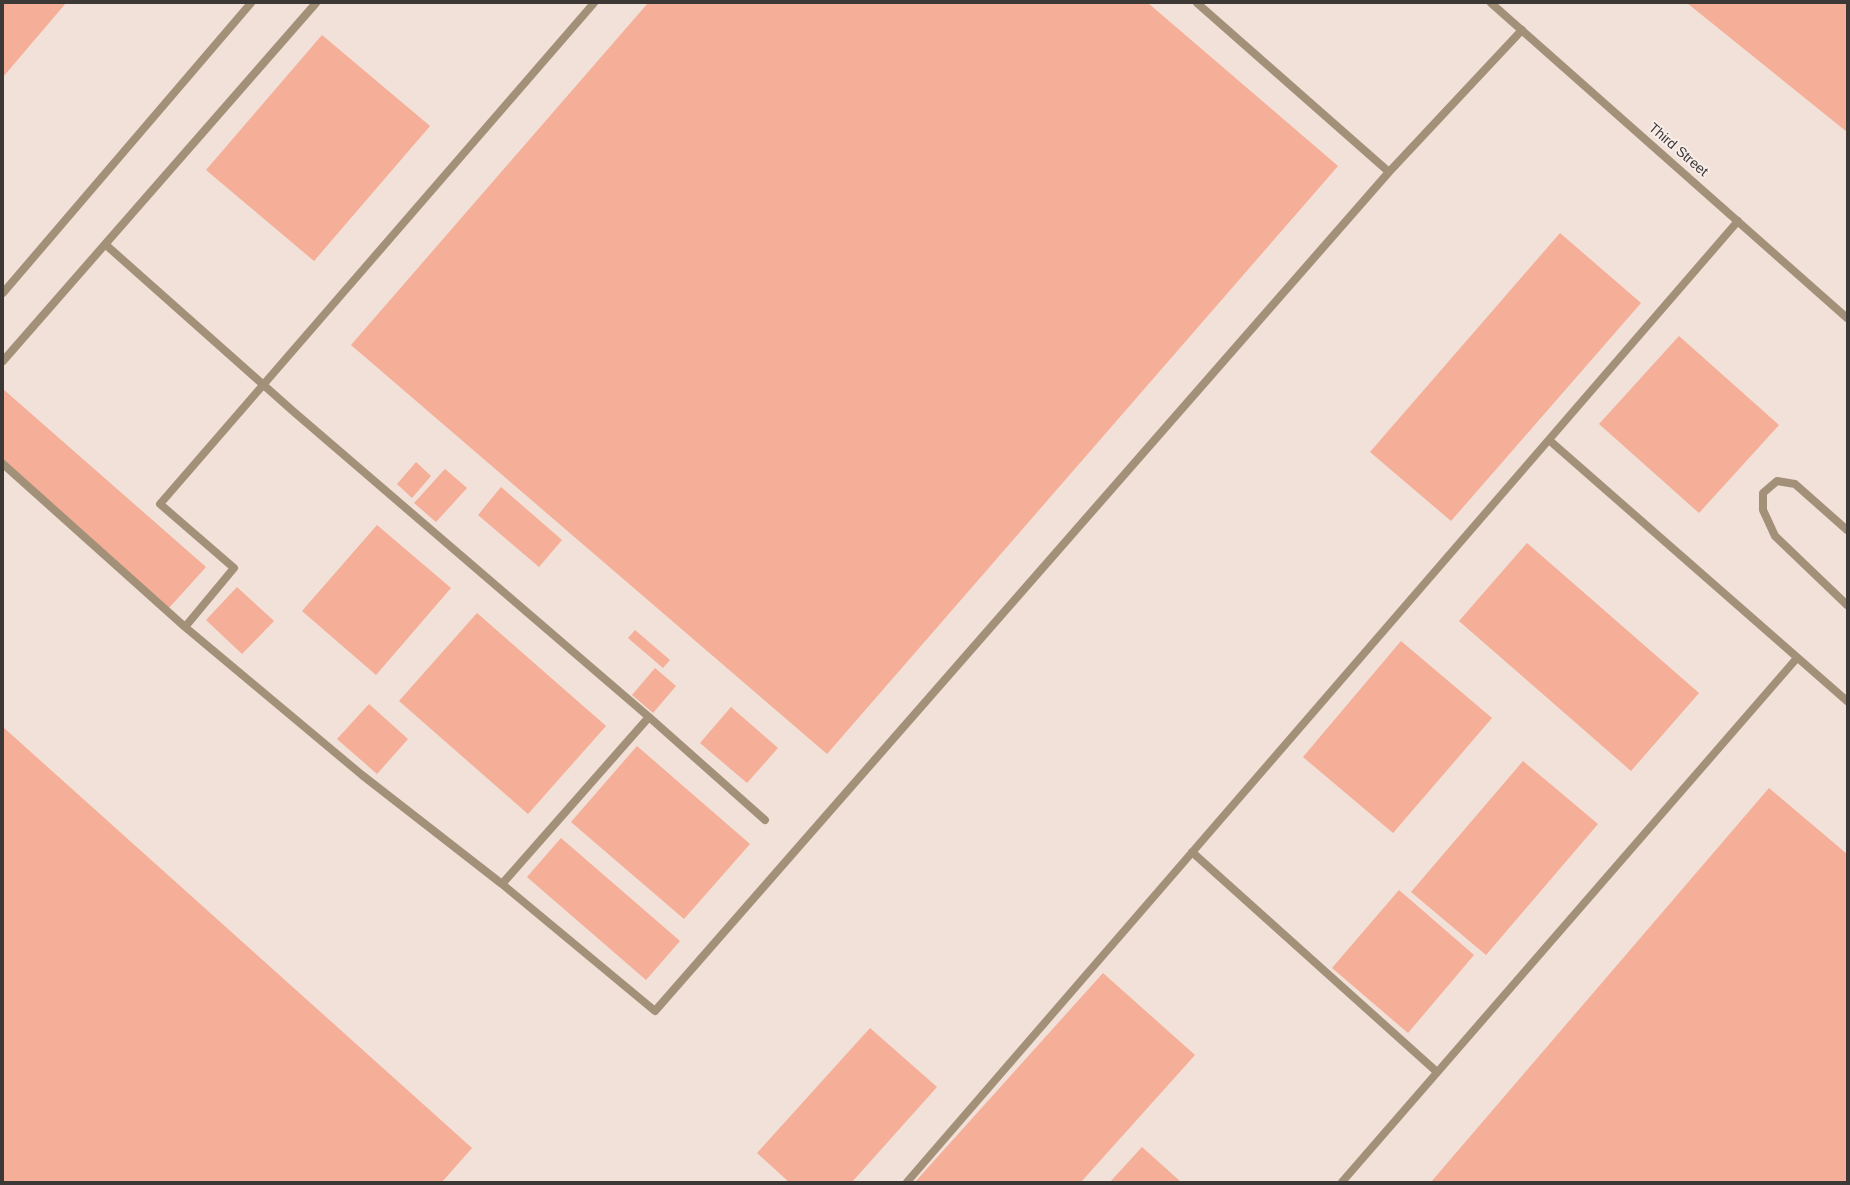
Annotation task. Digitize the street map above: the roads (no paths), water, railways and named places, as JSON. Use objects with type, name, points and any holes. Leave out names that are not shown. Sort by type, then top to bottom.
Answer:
[{"type":"street","points":[[3,293],[251,3]]},
{"type":"street","points":[[3,361],[316,3]]},
{"type":"street","points":[[185,627],[234,568],[160,504],[594,3]]},
{"type":"street","points":[[1197,3],[1389,172]]},
{"type":"street","name":"Third Street","points":[[1491,3],[1847,318]]},
{"type":"street","points":[[3,464],[185,627],[362,775],[502,884],[655,1011],[1389,172],[1522,30]]},
{"type":"street","points":[[907,1182],[1738,221]]},
{"type":"street","points":[[106,245],[263,385],[649,717],[765,820]]},
{"type":"street","points":[[1549,440],[1847,701]]},
{"type":"street","points":[[1847,530],[1795,484],[1777,481],[1763,493],[1763,510],[1775,536],[1847,605]]},
{"type":"street","points":[[1342,1182],[1797,658]]},
{"type":"street","points":[[502,884],[649,717]]},
{"type":"street","points":[[1192,852],[1437,1072]]}]
